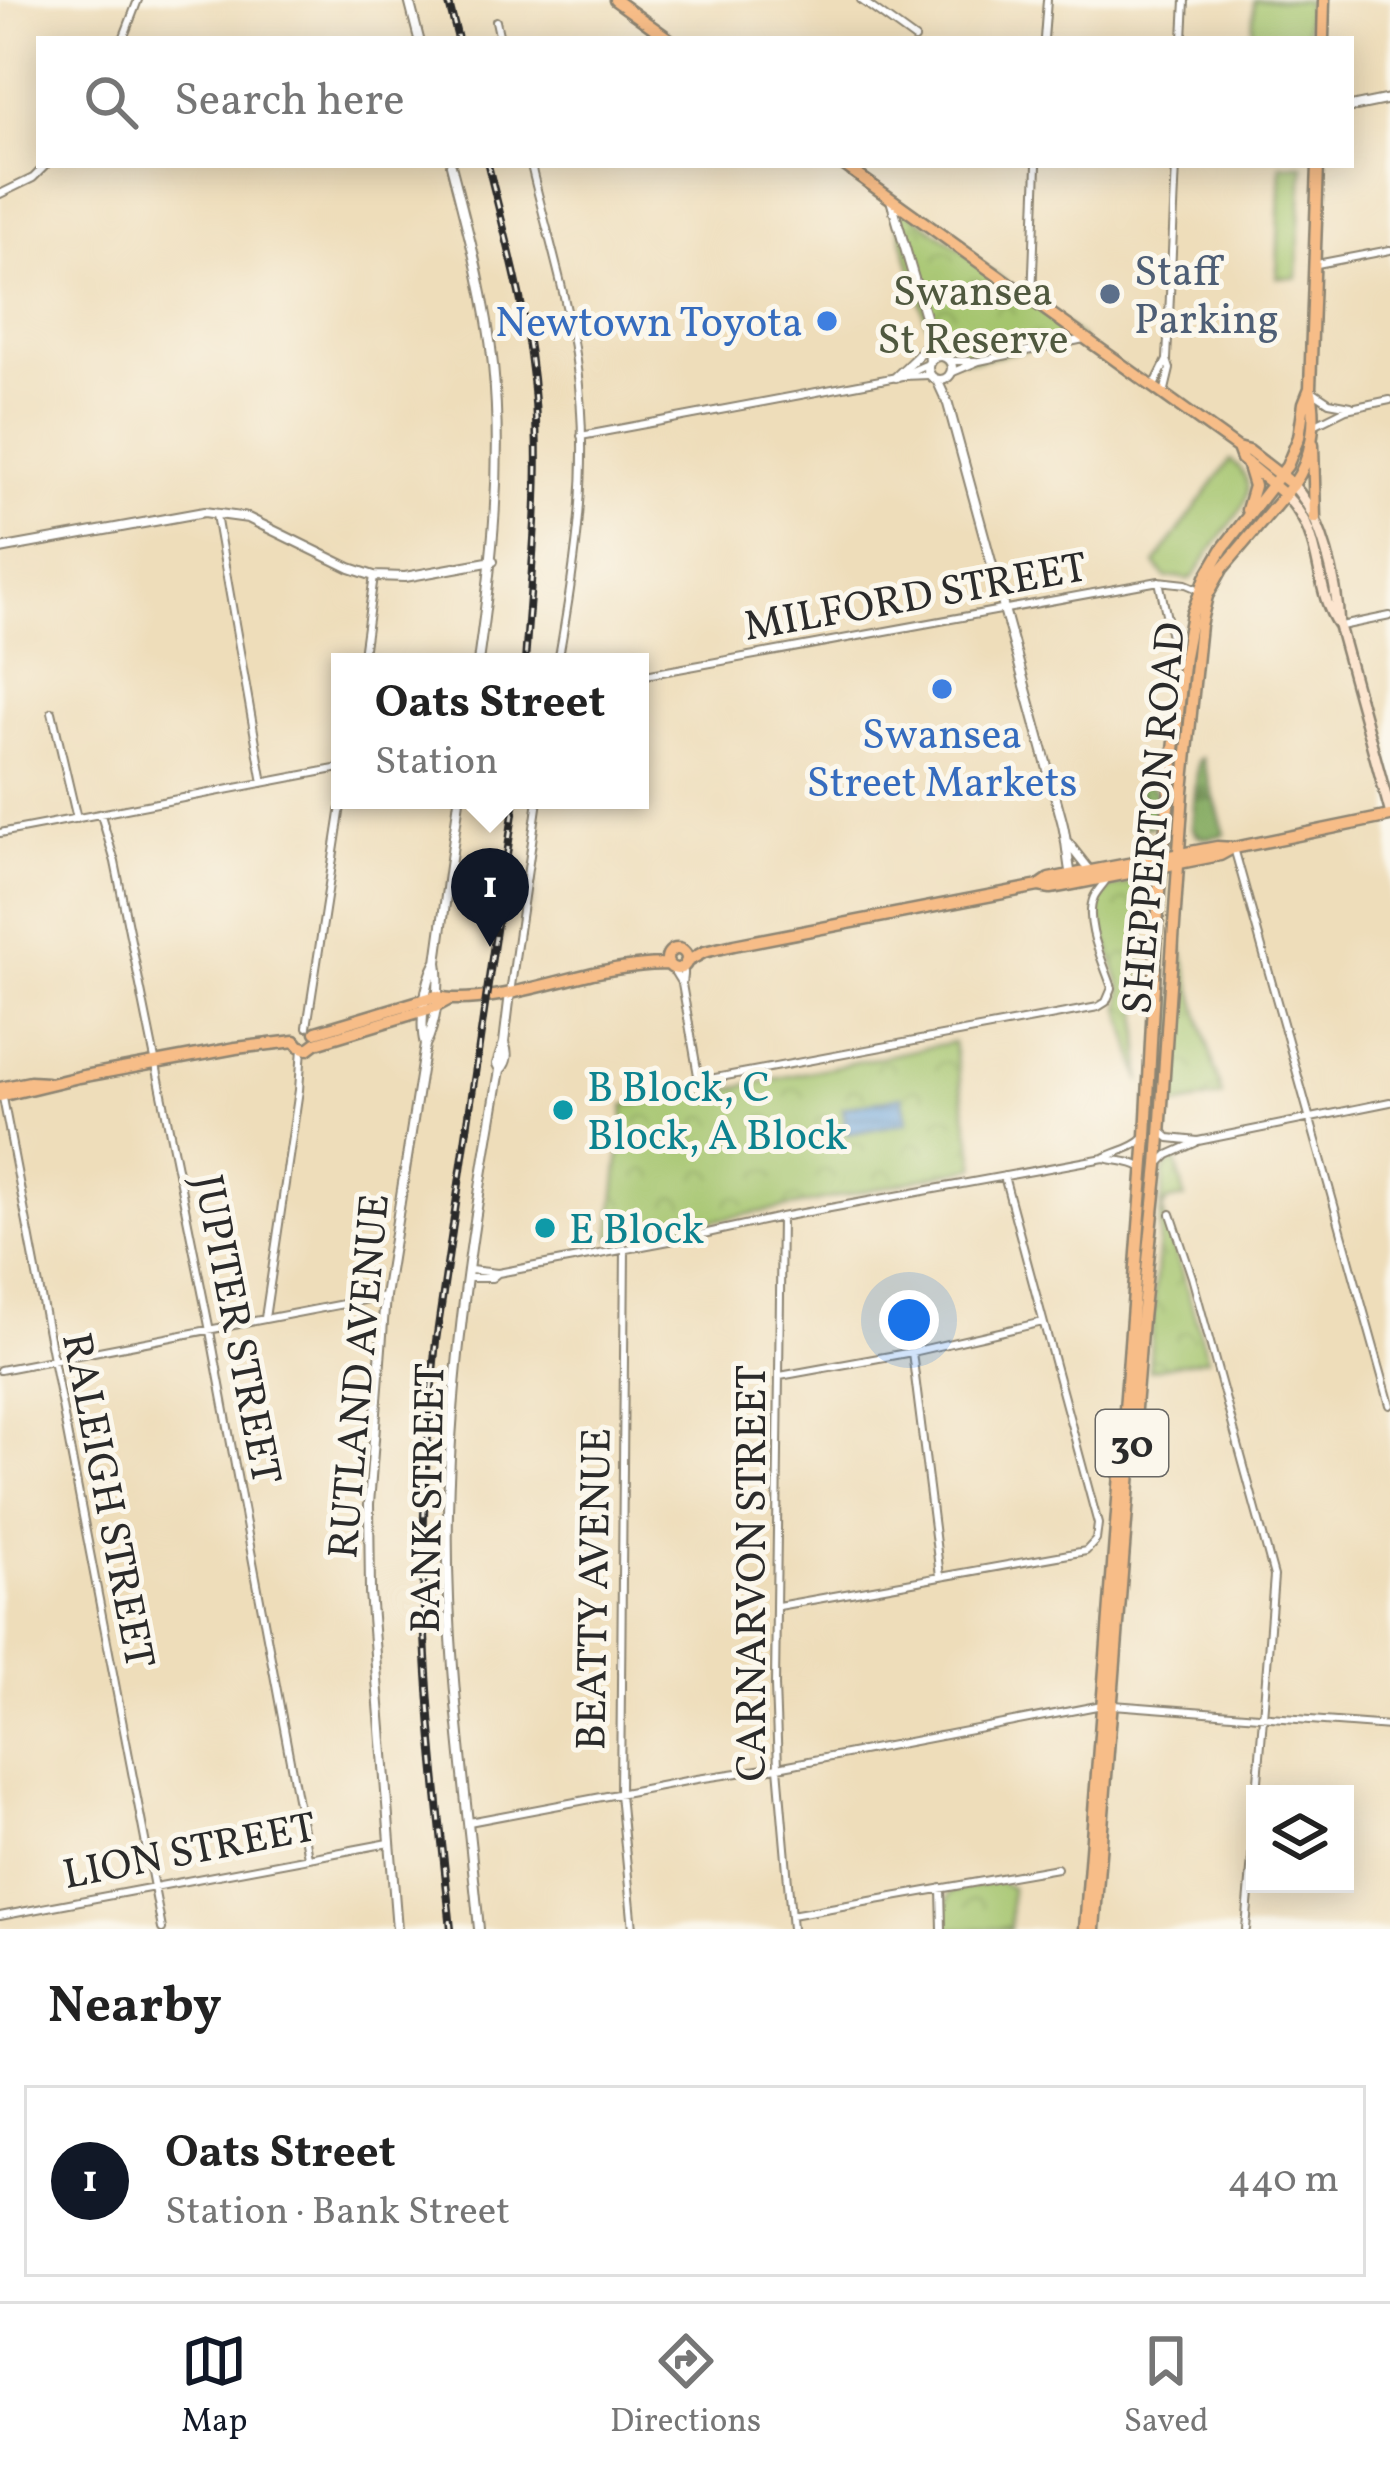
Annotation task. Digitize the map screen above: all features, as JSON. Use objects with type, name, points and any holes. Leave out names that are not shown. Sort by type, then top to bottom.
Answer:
[{"type":"main road","points":[[615,0],[665,36]]},
{"type":"main road","points":[[1323,36],[1324,0]]},
{"type":"main road","points":[[298,1044],[298,1031],[313,1034],[434,1002],[510,993],[1039,886],[1051,888],[1090,871],[1162,862],[1390,813],[1339,626],[1329,566],[1308,503],[1250,451],[1238,448],[848,168]]},
{"type":"main road","name":"30","points":[[1310,388],[1318,168]]},
{"type":"main road","name":"SHEPPERTON ROAD","points":[[1084,1929],[1158,1166],[1177,859],[1203,610],[1222,569],[1289,490],[1305,463],[1314,406],[1310,388]]},
{"type":"main road","name":"SHEPPERTON ROAD","points":[[1094,1929],[1150,1024],[1182,673],[1200,590],[1215,560],[1294,452],[1310,388]]},
{"type":"main road","points":[[1312,431],[1315,518]]},
{"type":"main road","points":[[1238,448],[1254,493],[1238,529]]},
{"type":"main road","points":[[1247,463],[1277,480]]},
{"type":"main road","points":[[1289,490],[1313,540],[1330,614],[1339,626]]},
{"type":"main road","points":[[1072,880],[1108,877],[1162,862]]},
{"type":"main road","points":[[1,1090],[33,1090],[156,1063],[298,1044],[308,1049],[313,1034]]},
{"type":"street","points":[[124,36],[138,0]]},
{"type":"street","points":[[409,0],[418,36]]},
{"type":"street","points":[[861,0],[911,36]]},
{"type":"street","points":[[1044,36],[1047,0]]},
{"type":"street","points":[[1183,36],[1184,0]]},
{"type":"street","points":[[496,21],[499,36]]},
{"type":"street","points":[[1354,106],[1390,99]]},
{"type":"street","points":[[0,194],[43,168]]},
{"type":"street","points":[[452,168],[473,250],[493,361],[497,485],[493,560],[479,653]]},
{"type":"street","points":[[532,168],[573,342],[581,436],[581,522],[560,653]]},
{"type":"street","points":[[1033,299],[1037,168]]},
{"type":"street","points":[[1158,391],[1167,360],[1176,168]]},
{"type":"street","points":[[891,199],[927,323],[949,368],[948,404]]},
{"type":"street","points":[[1313,264],[1390,250]]},
{"type":"street","points":[[927,323],[931,370],[948,404],[1067,842],[1090,871]]},
{"type":"street","points":[[581,436],[1084,339]]},
{"type":"street","points":[[899,376],[928,341]]},
{"type":"street","points":[[931,370],[937,357],[949,368]]},
{"type":"street","points":[[1310,388],[1329,402],[1355,406]]},
{"type":"street","points":[[1312,431],[1330,415],[1390,400]]},
{"type":"street","points":[[0,549],[193,512],[248,518],[374,576],[405,578],[493,560]]},
{"type":"street","points":[[216,513],[263,783]]},
{"type":"street","points":[[363,653],[374,576]]},
{"type":"street","name":"MILFORD STREET","points":[[649,674],[1160,581],[1200,590]]},
{"type":"street","name":"SHEPPERTON ROAD","points":[[1160,581],[1171,637]]},
{"type":"street","points":[[1339,626],[1390,616]]},
{"type":"street","points":[[52,712],[77,818]]},
{"type":"street","points":[[0,833],[331,770]]},
{"type":"street","points":[[313,1034],[341,809]]},
{"type":"street","name":"RUTLAND AVENUE","points":[[398,1929],[370,1592],[369,1504],[385,1296],[422,1038],[434,1002],[432,969],[437,962],[458,809]]},
{"type":"street","name":"BANK STREET","points":[[479,1929],[451,1643],[448,1544],[453,1386],[537,809]]},
{"type":"street","name":"JUPITER STREET","points":[[100,814],[210,1331],[308,1857]]},
{"type":"street","points":[[1067,842],[1072,880]]},
{"type":"street","points":[[1234,848],[1390,1405]]},
{"type":"street","points":[[677,961],[699,1082],[1098,1007],[1112,988],[1092,925],[1092,901],[1108,877]]},
{"type":"street","points":[[265,1320],[299,1090],[298,1044]]},
{"type":"street","name":"RALEIGH STREET","points":[[1,1090],[162,1929]]},
{"type":"street","points":[[1158,1166],[1168,1155],[1198,1141],[1390,1102]]},
{"type":"street","points":[[1160,1127],[1169,1138],[1198,1141]]},
{"type":"street","points":[[469,1274],[492,1278],[781,1217],[1104,1158],[1136,1146],[1146,1136]]},
{"type":"street","points":[[1104,1158],[1136,1164],[1144,1171]]},
{"type":"street","points":[[777,1607],[1086,1551],[1096,1540],[1098,1524],[1004,1176]]},
{"type":"street","points":[[1171,1214],[1274,1576],[1258,1785]]},
{"type":"street","name":"CARNARVON STREET","points":[[781,1217],[778,1767],[792,1929]]},
{"type":"street","name":"BEATTY AVENUE","points":[[626,1248],[620,1794],[633,1929]]},
{"type":"street","points":[[0,1370],[385,1296]]},
{"type":"street","points":[[780,1376],[1043,1322]]},
{"type":"street","points":[[912,1352],[940,1576]]},
{"type":"street","points":[[469,1822],[1108,1705],[1390,1726]]},
{"type":"street","name":"LION STREET","points":[[0,1916],[389,1843]]},
{"type":"street","points":[[791,1915],[1057,1868]]},
{"type":"street","points":[[941,1888],[942,1929]]},
{"type":"street","points":[[1246,1929],[1249,1893]]},
{"type":"green space","points":[[1254,0],[1307,0],[1306,36],[1252,36]]},
{"type":"green space","points":[[1281,168],[1303,168],[1297,278],[1277,277]]},
{"type":"green space","name":"Swansea St Reserve","points":[[891,199],[1082,338],[977,360],[948,359],[926,321]]},
{"type":"green space","points":[[1230,460],[1247,481],[1245,501],[1195,575],[1188,580],[1166,578],[1155,564]]},
{"type":"green space","points":[[1202,758],[1225,834],[1210,837],[1198,835],[1192,827],[1198,760]]},
{"type":"green space","points":[[1146,784],[1156,790],[1155,825],[1146,828],[1135,787]]},
{"type":"green space","points":[[1139,881],[1148,898],[1139,984],[1141,1082],[1121,1008],[1122,990],[1098,914],[1099,902],[1109,888]]},
{"type":"green space","points":[[1180,943],[1222,1096],[1170,1107]]},
{"type":"green space","points":[[953,1042],[976,1167],[610,1239],[625,1105],[692,1096]]},
{"type":"green space","points":[[1176,1160],[1185,1198],[1168,1201],[1162,1209],[1208,1358],[1149,1370],[1164,1172]]},
{"type":"green space","points":[[997,1881],[1011,1888],[1010,1929],[947,1929],[951,1892]]},
{"type":"water","points":[[902,1096],[908,1122],[847,1134],[842,1108]]},
{"type":"railway","points":[[448,0],[457,36]]},
{"type":"railway","points":[[489,168],[523,312],[535,402],[536,499],[526,653]]},
{"type":"railway","points":[[451,1929],[426,1648],[426,1474],[436,1341],[514,809]]},
{"type":"place","name":"Staff Parking","points":[[1110,294]]},
{"type":"place","name":"Newtown Toyota","points":[[827,321]]},
{"type":"place","name":"Swansea Street Markets","points":[[942,689]]},
{"type":"place","name":"Oats Street","points":[[490,947]]},
{"type":"place","name":"B Block, C Block, A Block","points":[[563,1110]]},
{"type":"place","name":"E Block","points":[[545,1228]]}]
